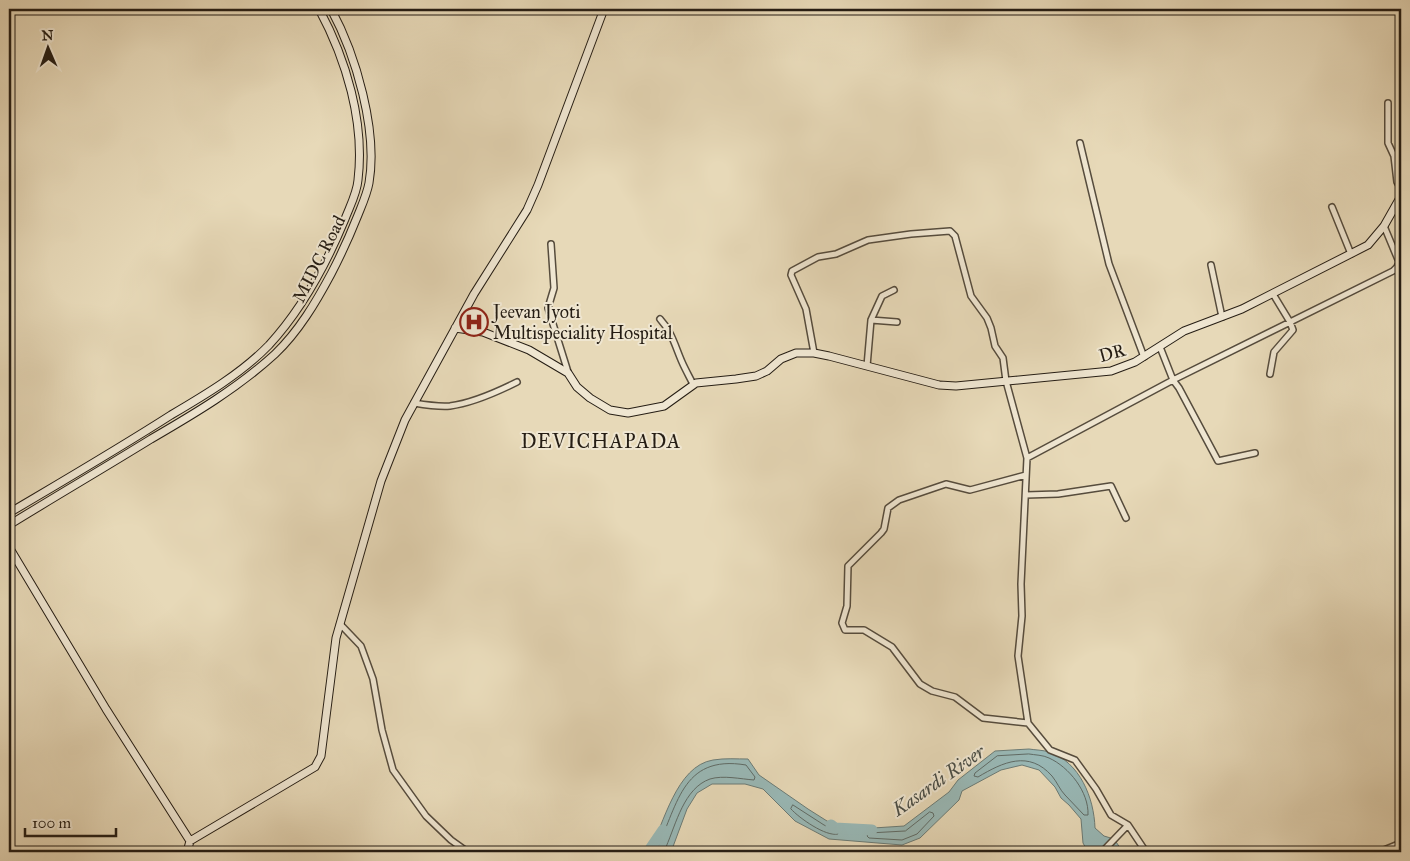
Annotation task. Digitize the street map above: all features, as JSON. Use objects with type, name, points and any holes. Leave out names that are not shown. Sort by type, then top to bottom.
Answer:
[{"type":"main road","name":"MIDC Road","points":[[9,513],[133,439],[232,376],[268,346],[302,306],[333,247],[354,197],[359,168],[357,119],[351,93],[335,41],[319,9]]},
{"type":"main road","name":"MIDC Road","points":[[9,525],[239,384],[276,353],[311,312],[343,252],[364,201],[369,184],[370,169],[367,118],[356,68],[345,38],[331,9]]},
{"type":"main road","points":[[187,852],[190,841],[315,767],[321,756],[336,638],[381,481],[405,420],[414,403],[474,294],[527,210],[604,9]]},
{"type":"main road","name":"DR","points":[[693,384],[756,376],[767,371],[781,359],[796,353],[814,353],[939,385],[956,386],[1111,371],[1135,362],[1184,331],[1242,310],[1368,245],[1384,226],[1401,196]]},
{"type":"main road","points":[[455,328],[483,332],[529,350],[568,373],[577,387],[590,398],[610,410],[628,414],[664,406],[693,384]]},
{"type":"main road","points":[[9,547],[102,702],[190,841]]},
{"type":"street","points":[[1388,102],[1388,144],[1394,156],[1397,182],[1401,189]]},
{"type":"street","points":[[1080,143],[1108,264],[1144,357]]},
{"type":"street","points":[[1332,207],[1351,254]]},
{"type":"street","points":[[1027,458],[1173,380],[1393,271],[1399,265],[1384,226]]},
{"type":"street","points":[[814,353],[808,316],[791,275],[792,271],[818,257],[836,254],[871,240],[950,231],[955,236],[972,296],[986,318],[992,330],[995,346],[1002,356],[1006,381],[1027,458],[1021,560],[1022,616],[1018,656],[1028,724],[1050,750],[1075,760],[1096,788],[1110,815],[1128,825],[1144,849],[1150,852]]},
{"type":"street","points":[[551,244],[554,288],[548,308],[568,373]]},
{"type":"street","points":[[1394,250],[1401,250]]},
{"type":"street","points":[[1211,265],[1222,317]]},
{"type":"street","points":[[867,366],[871,320],[882,296],[894,290]]},
{"type":"street","points":[[1270,374],[1274,352],[1293,330],[1273,294]]},
{"type":"street","points":[[660,319],[668,327],[693,384]]},
{"type":"street","points":[[871,320],[897,322]]},
{"type":"street","points":[[1160,347],[1173,380],[1218,461],[1255,454]]},
{"type":"street","points":[[414,403],[438,406],[461,404],[497,392],[517,382]]},
{"type":"street","points":[[1026,475],[970,490],[950,484],[940,485],[890,505],[884,529],[848,566],[847,606],[842,623],[845,630],[864,630],[892,647],[920,684],[926,688],[955,697],[984,718],[1028,724]]},
{"type":"street","points":[[1026,495],[1058,494],[1111,486],[1126,518]]},
{"type":"street","points":[[340,624],[361,646],[373,679],[382,730],[393,770],[426,816],[451,840],[465,850],[494,850],[498,852]]},
{"type":"street","points":[[1102,852],[1128,825]]},
{"type":"street","points":[[1379,852],[1401,843]]},
{"type":"water","points":[[1029,749],[1049,752],[1069,764],[1083,782],[1088,793],[1092,805],[1095,828],[1104,836],[1114,839],[1123,852],[1088,852],[1083,843],[1081,819],[1061,798],[1055,787],[1039,770],[1022,765],[1001,770],[962,791],[959,800],[920,838],[902,845],[829,839],[795,821],[763,789],[745,784],[712,784],[697,793],[687,809],[671,852],[649,852],[680,784],[689,773],[700,765],[713,760],[748,759],[759,775],[808,809],[827,821],[847,829],[858,829],[904,826],[949,792],[958,780],[995,751]]},
{"type":"waterway","name":"Kasardi River","points":[[831,825],[835,828],[872,830]]},
{"type":"waterway","name":"Kasardi River","points":[[648,852],[663,830]]},
{"type":"place","name":"Jeevan Jyoti Multispeciality Hospital","points":[[474,322]]},
{"type":"district","name":"DEVICHAPADA","points":[[601,441]]}]
